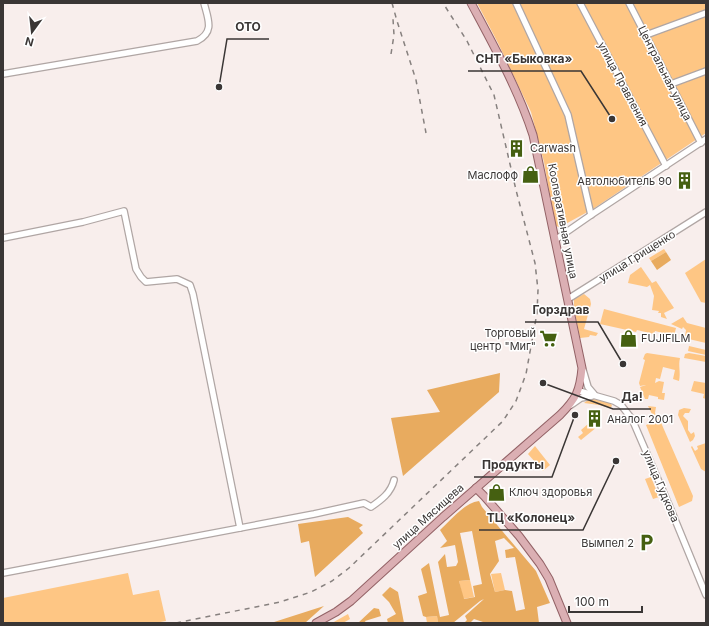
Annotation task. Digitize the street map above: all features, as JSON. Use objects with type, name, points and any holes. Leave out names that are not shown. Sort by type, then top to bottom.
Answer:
[{"type":"main road","name":"Кооперативная улица","points":[[471,3],[497,51],[527,117],[539,158],[582,368],[579,391],[569,406]]},
{"type":"main road","name":"улица Мясищева","points":[[316,623],[336,612],[351,601],[569,406]]},
{"type":"main road","points":[[476,488],[519,536],[540,564],[549,579],[567,623]]},
{"type":"street","points":[[3,74],[197,41],[204,37],[209,28],[204,3]]},
{"type":"street","points":[[516,3],[568,115],[591,215]]},
{"type":"street","name":"улица Правления","points":[[580,3],[666,166]]},
{"type":"street","name":"Центральная улица","points":[[629,3],[671,84],[704,141]]},
{"type":"street","points":[[646,35],[706,13]]},
{"type":"street","points":[[671,84],[706,71]]},
{"type":"street","points":[[555,240],[704,141]]},
{"type":"street","points":[[3,238],[70,225],[124,211],[136,269],[141,277],[146,282],[170,278],[190,284],[240,528]]},
{"type":"street","name":"улица Грищенко","points":[[568,299],[706,212]]},
{"type":"street","points":[[582,368],[588,387],[596,396]]},
{"type":"street","name":"улица Гудкова","points":[[579,391],[621,404],[632,419],[706,595]]},
{"type":"street","points":[[569,406],[583,398],[596,396]]},
{"type":"street","points":[[3,572],[240,528],[364,503],[371,508],[386,496],[393,486],[394,480]]},
{"type":"shaded area","points":[[477,3],[706,3],[706,133],[593,209],[560,227],[555,226],[544,162],[531,112]]},
{"type":"shaded area","points":[[664,249],[666,252],[651,261],[649,258]]},
{"type":"shaded area","points":[[666,252],[671,260],[657,270],[651,261]]},
{"type":"shaded area","points":[[706,259],[706,303],[701,302],[685,273]]},
{"type":"shaded area","points":[[641,267],[652,283],[656,281],[674,308],[664,313],[667,319],[661,317],[661,313],[658,313],[659,311],[652,310],[654,296],[650,285],[647,287],[628,283],[630,275]]},
{"type":"shaded area","points":[[584,294],[590,299],[591,304],[584,329],[598,333],[596,336],[590,335],[589,337],[580,338],[574,308],[574,299]]},
{"type":"shaded area","points":[[604,309],[676,328],[674,336],[655,331],[654,334],[637,330],[636,332],[600,324]]},
{"type":"shaded area","points":[[683,317],[687,323],[706,328],[706,343],[680,337],[680,335],[685,336],[686,330],[683,327],[682,329],[671,324]]},
{"type":"shaded area","points":[[689,346],[706,350],[706,355],[688,351]]},
{"type":"shaded area","points":[[647,353],[680,358],[679,381],[673,379],[675,370],[663,367],[660,379],[656,378],[655,383],[659,381],[664,382],[662,393],[665,393],[664,400],[649,395],[648,399],[645,399],[640,387],[646,385],[640,386],[639,383],[645,360],[643,359]]},
{"type":"shaded area","points":[[689,353],[706,356],[706,362],[684,358],[685,354]]},
{"type":"shaded area","points":[[500,373],[499,392],[403,476],[391,418],[440,412],[427,390]]},
{"type":"shaded area","points":[[694,381],[706,383],[706,399],[703,398],[704,394],[691,391]]},
{"type":"shaded area","points":[[593,399],[611,403],[612,406],[610,408],[584,403]]},
{"type":"shaded area","points":[[648,406],[656,407],[655,413],[657,418],[659,418],[693,496],[692,501],[679,507],[646,425],[655,420]]},
{"type":"shaded area","points":[[684,408],[691,409],[689,413],[685,413],[683,416],[688,421],[688,430],[691,434],[694,432],[695,436],[690,442],[678,415],[679,410]]},
{"type":"shaded area","points":[[588,424],[597,427],[581,440],[578,437],[583,433],[581,430]]},
{"type":"shaded area","points":[[706,443],[706,472],[701,469],[691,447],[692,446],[695,451],[698,449],[697,446]]},
{"type":"shaded area","points":[[535,446],[550,465],[543,471],[528,454]]},
{"type":"shaded area","points":[[651,477],[659,497],[653,499],[645,479]]},
{"type":"shaded area","points":[[479,501],[482,507],[536,571],[550,603],[537,607],[539,623],[484,623],[474,619],[470,623],[464,623],[467,620],[465,616],[484,599],[453,623],[438,623],[437,616],[423,616],[418,596],[427,593],[421,569],[429,563],[440,617],[449,615],[438,562],[445,554],[447,567],[456,566],[458,562],[455,545],[440,548],[447,541],[440,530],[458,512],[473,502]],"holes":[[[472,531],[482,584],[473,586],[475,597],[464,599],[459,581],[470,580],[460,533]],[[504,538],[514,548],[505,550],[506,558],[515,557],[525,609],[516,611],[512,591],[505,590],[495,592],[490,574],[499,561],[495,541]]]},
{"type":"shaded area","points":[[348,517],[363,525],[359,528],[363,533],[315,577],[309,541],[301,543],[298,524]]},
{"type":"shaded area","points":[[128,573],[133,595],[159,590],[166,621],[155,623],[3,623],[3,598]]},
{"type":"shaded area","points":[[501,573],[505,590],[495,592],[491,574]]},
{"type":"shaded area","points":[[470,580],[474,597],[463,599],[459,581]]},
{"type":"shaded area","points":[[390,587],[398,592],[404,623],[388,623],[387,619],[396,614],[389,602],[382,595]]},
{"type":"shaded area","points":[[324,606],[305,623],[271,623]]},
{"type":"shaded area","points":[[374,608],[379,609],[381,616],[365,621],[366,623],[358,623]]},
{"type":"shaded area","points":[[348,614],[350,619],[343,623],[332,623]]},
{"type":"shaded area","points":[[437,616],[438,623],[427,623],[426,617]]},
{"type":"railway","points":[[392,3],[416,80],[426,133]]},
{"type":"railway","points":[[176,623],[280,602],[311,592],[332,581],[349,568],[503,421],[516,401],[526,374],[537,313],[538,290],[535,263],[494,95],[467,41],[443,3]]},
{"type":"railway","points":[[391,54],[394,35],[393,19]]},
{"type":"place","name":"ОТО","points":[[219,87]]},
{"type":"place","name":"СНТ «Быковка»","points":[[612,119]]},
{"type":"place","name":"Carwash","points":[[517,148]]},
{"type":"place","name":"Маслофф","points":[[531,175]]},
{"type":"place","name":"Автолюбитель 90","points":[[685,181]]},
{"type":"place","name":"FUJIFILM","points":[[628,338]]},
{"type":"place","name":"Торговый центр \"Миг\"","points":[[549,339]]},
{"type":"place","name":"Горздрав","points":[[623,364]]},
{"type":"place","name":"Да!","points":[[543,383]]},
{"type":"place","name":"Продукты","points":[[575,415]]},
{"type":"place","name":"Аналог 2001","points":[[594,419]]},
{"type":"place","name":"ТЦ «Колонец»","points":[[616,461]]},
{"type":"place","name":"Ключ здоровья","points":[[496,492]]},
{"type":"place","name":"Вымпел 2","points":[[647,543]]}]
